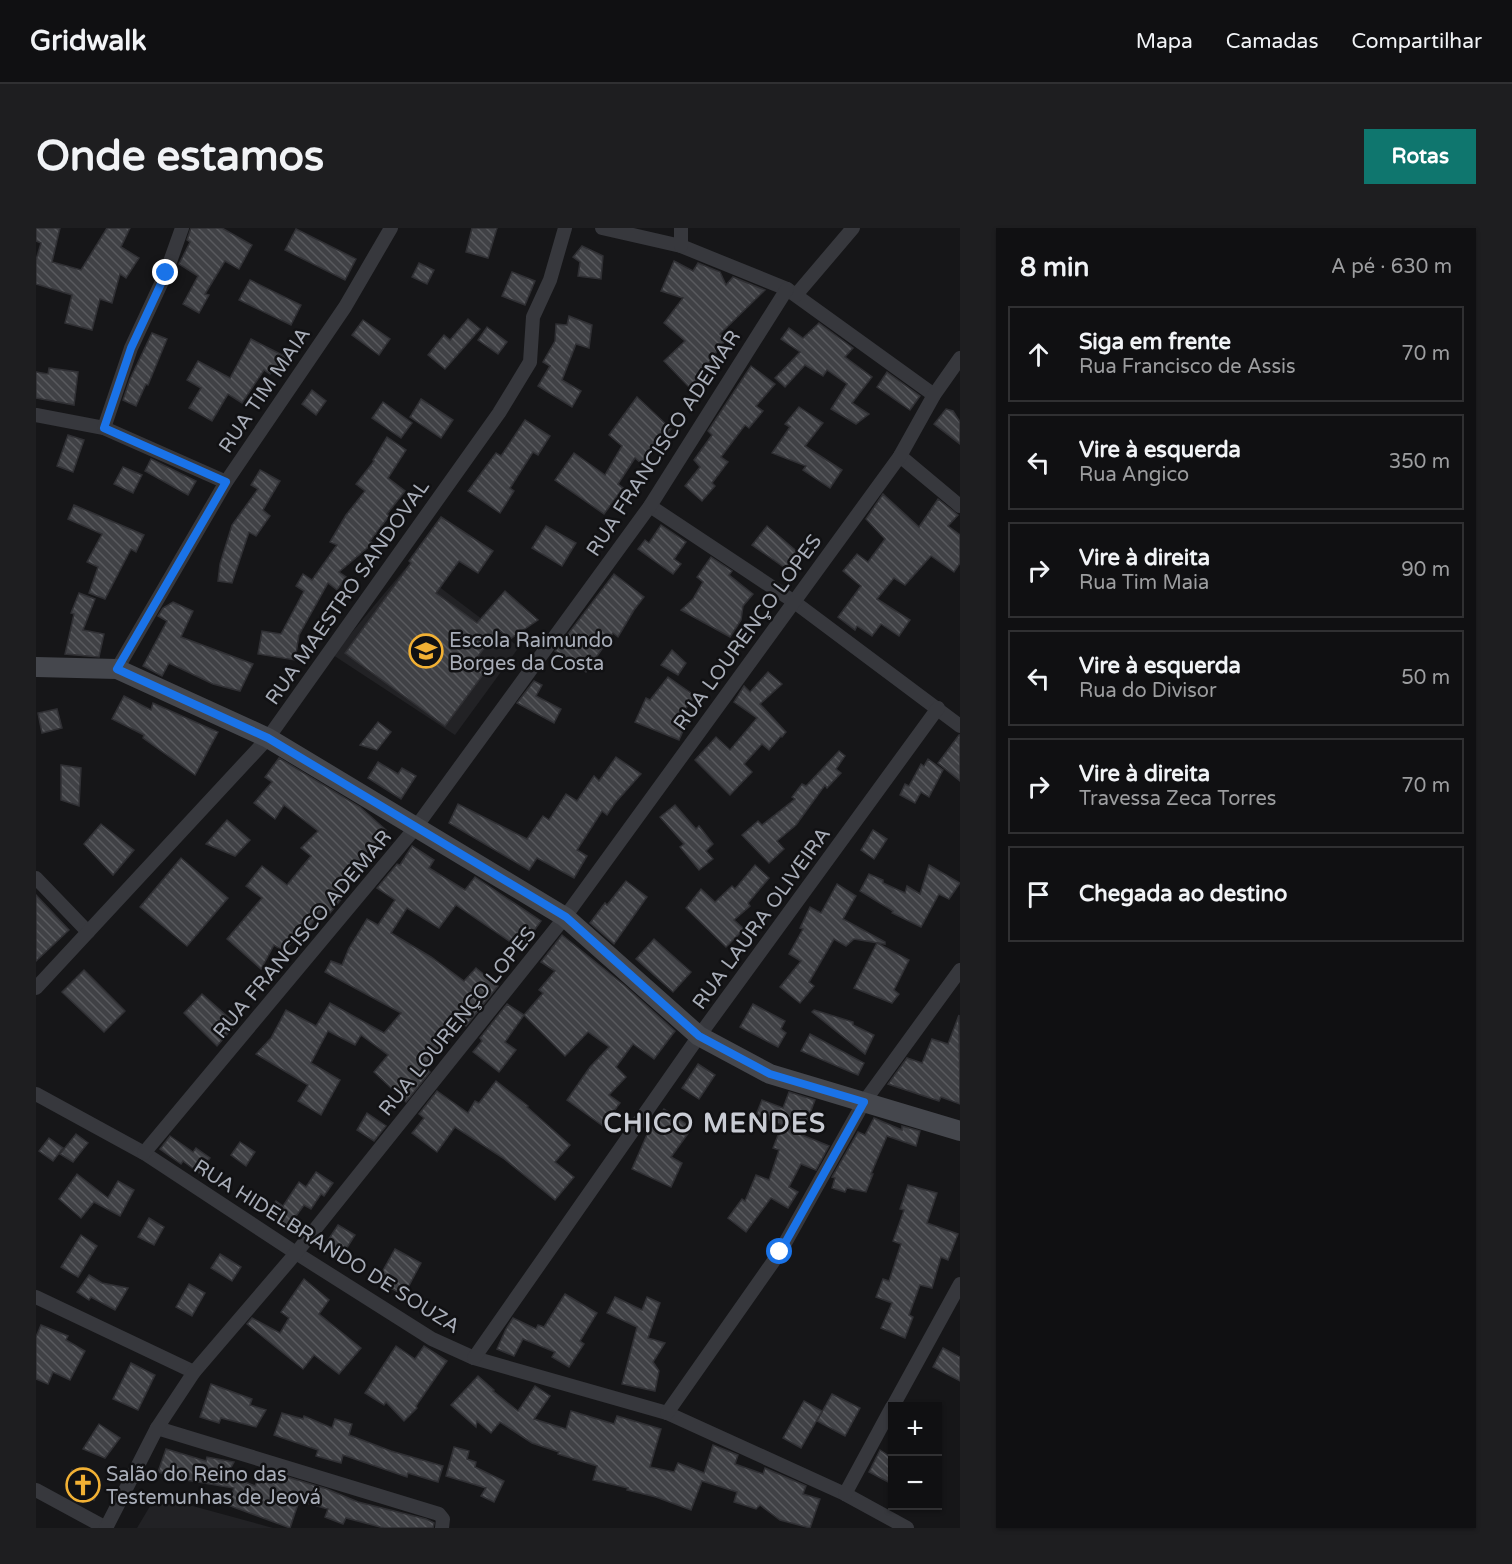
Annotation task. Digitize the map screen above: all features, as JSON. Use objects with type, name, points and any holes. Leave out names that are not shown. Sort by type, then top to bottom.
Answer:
[{"type":"street","points":[[104,428],[131,348],[166,273],[182,228]]},
{"type":"street","name":"RUA TIM MAIA","points":[[117,669],[226,482],[345,307],[391,228]]},
{"type":"street","name":"RUA MAESTRO SANDOVAL","points":[[36,988],[268,738],[499,413],[530,362],[533,316],[550,280],[565,228]]},
{"type":"street","points":[[602,228],[681,246],[791,292],[934,395]]},
{"type":"street","points":[[681,228],[681,246]]},
{"type":"street","name":"RUA FRANCISCO ADEMAR","points":[[144,1153],[416,827],[650,506],[791,292],[853,228]]},
{"type":"street","name":"RUA LOURENÇO LOPES","points":[[106,1528],[157,1428],[194,1372],[296,1253],[566,917],[900,456],[934,395],[960,358]]},
{"type":"street","points":[[36,416],[104,428],[226,482]]},
{"type":"street","points":[[900,456],[960,506]]},
{"type":"street","points":[[650,506],[793,601],[960,726]]},
{"type":"street","points":[[36,667],[117,669],[268,738],[566,917],[699,1036],[770,1074],[960,1131]]},
{"type":"street","name":"RUA LAURA OLIVEIRA","points":[[474,1358],[699,1036],[938,708]]},
{"type":"street","points":[[36,878],[87,932]]},
{"type":"street","points":[[667,1413],[780,1252],[864,1102],[960,970]]},
{"type":"street","name":"RUA HIDELBRANDO DE SOUZA","points":[[36,1094],[144,1153],[432,1340],[474,1358],[667,1413],[845,1494],[907,1528]]},
{"type":"street","points":[[896,1402],[960,1284]]},
{"type":"street","points":[[36,1298],[194,1372]]},
{"type":"street","points":[[845,1494],[888,1416]]},
{"type":"street","points":[[157,1428],[439,1514],[442,1524]]},
{"type":"street","points":[[36,1490],[106,1528]]},
{"type":"shaded area","name":"Escola Raimundo Borges da Costa","points":[[409,564],[519,647],[455,735],[333,655]]},
{"type":"shaded area","points":[[156,1496],[273,1528],[137,1528]]},
{"type":"building","points":[[36,228],[60,228],[52,262],[81,270],[107,228],[130,228],[121,247],[139,258],[126,278],[120,274],[112,303],[100,299],[92,330],[65,323],[72,295],[36,284],[36,260],[41,243],[36,241]]},
{"type":"building","points":[[191,228],[222,228],[252,245],[239,269],[225,261],[205,294],[209,295],[199,313],[183,304],[198,276],[179,264],[190,242],[187,240]]},
{"type":"building","points":[[472,228],[497,228],[488,258],[466,252]]},
{"type":"building","points":[[296,229],[356,259],[345,280],[285,250]]},
{"type":"building","points":[[582,246],[603,256],[601,279],[578,276],[580,262],[573,257]]},
{"type":"building","points":[[674,261],[693,271],[698,263],[720,272],[726,285],[733,277],[765,290],[720,334],[726,339],[702,372],[703,374],[689,387],[664,361],[685,341],[664,323],[683,298],[661,291]]},
{"type":"building","points":[[419,263],[434,270],[427,284],[412,277]]},
{"type":"building","points":[[512,272],[535,281],[525,305],[502,296]]},
{"type":"building","points":[[250,280],[301,305],[291,325],[239,300]]},
{"type":"building","points":[[569,316],[592,325],[589,348],[576,344],[562,380],[581,391],[572,407],[538,386],[550,366],[543,362],[555,341],[556,324],[567,325]]},
{"type":"building","points":[[468,319],[480,329],[445,369],[428,355],[444,335],[450,340]]},
{"type":"building","points":[[363,320],[390,339],[379,355],[352,335]]},
{"type":"building","points":[[819,323],[853,348],[845,357],[872,377],[852,403],[869,414],[856,424],[831,409],[847,384],[827,370],[823,376],[805,365],[785,387],[775,378],[800,352],[781,339],[789,328],[803,338]]},
{"type":"building","points":[[487,327],[507,342],[498,354],[478,340]]},
{"type":"building","points":[[152,333],[167,339],[148,385],[146,384],[136,406],[123,400],[130,379]]},
{"type":"building","points":[[251,339],[288,358],[270,374],[264,370],[242,403],[228,394],[212,421],[189,408],[201,388],[187,380],[198,361],[230,378]]},
{"type":"building","points":[[751,366],[775,384],[756,406],[763,411],[749,428],[745,425],[721,457],[728,462],[712,483],[715,486],[702,501],[685,486],[700,467],[694,460],[712,435],[708,431]]},
{"type":"building","points":[[49,368],[78,372],[74,405],[36,398],[36,372],[48,374]]},
{"type":"building","points":[[887,372],[920,396],[910,410],[877,387]]},
{"type":"building","points":[[312,390],[326,401],[316,415],[302,404]]},
{"type":"building","points":[[637,397],[671,429],[642,464],[635,458],[618,484],[623,488],[604,514],[555,480],[574,453],[605,475],[622,446],[609,435]]},
{"type":"building","points":[[421,399],[453,420],[441,438],[410,417]]},
{"type":"building","points":[[383,402],[412,423],[401,438],[372,418]]},
{"type":"building","points":[[799,407],[823,423],[805,446],[842,470],[830,488],[803,470],[806,466],[772,453],[790,427],[785,424]]},
{"type":"building","points":[[946,409],[953,411],[960,422],[960,444],[934,424]]},
{"type":"building","points":[[525,420],[550,436],[538,455],[533,452],[510,488],[514,491],[500,513],[468,491],[496,453],[501,456]]},
{"type":"building","points":[[68,435],[84,440],[73,472],[57,466]]},
{"type":"building","points":[[387,437],[406,450],[388,478],[405,491],[370,541],[373,543],[339,572],[346,577],[337,590],[328,583],[299,635],[295,660],[258,654],[262,631],[281,634],[304,591],[296,586],[303,574],[312,580],[337,545],[330,542],[346,515],[365,491],[356,484],[374,461]]},
{"type":"building","points":[[151,459],[196,481],[188,495],[145,471]]},
{"type":"building","points":[[123,467],[142,475],[133,493],[114,484]]},
{"type":"building","points":[[260,470],[280,481],[263,510],[270,516],[256,536],[249,532],[232,583],[218,581],[220,564],[232,525],[258,489],[251,485]]},
{"type":"building","points":[[883,494],[919,527],[938,499],[958,515],[948,526],[960,535],[960,563],[954,572],[931,556],[905,585],[894,578],[877,599],[910,620],[899,636],[881,624],[872,636],[857,626],[855,630],[838,617],[861,586],[843,571],[857,554],[868,562],[885,539],[866,519]]},
{"type":"building","points":[[74,505],[144,535],[136,552],[131,549],[105,599],[89,593],[98,567],[87,562],[102,534],[68,519]]},
{"type":"building","name":"Escola Raimundo Borges da Costa","points":[[441,517],[493,551],[478,573],[459,561],[436,593],[477,623],[505,591],[538,620],[510,639],[498,629],[476,659],[488,668],[445,726],[345,653],[411,563],[409,561]]},
{"type":"building","points":[[661,525],[686,542],[674,559],[681,564],[673,574],[638,549],[645,540],[649,543]]},
{"type":"building","points":[[546,526],[576,543],[562,566],[532,548]]},
{"type":"building","points":[[767,526],[800,554],[788,570],[752,545]]},
{"type":"building","points":[[711,557],[732,571],[729,575],[753,594],[743,606],[741,620],[730,637],[681,610],[693,599],[703,582],[697,577]]},
{"type":"building","points":[[614,574],[644,597],[618,637],[613,633],[586,672],[555,651]]},
{"type":"building","points":[[79,593],[95,599],[83,630],[104,634],[99,657],[65,654],[74,614],[71,613]]},
{"type":"building","points":[[173,602],[193,611],[181,637],[253,664],[240,691],[213,684],[169,663],[162,676],[143,666],[167,621],[158,616],[163,608]]},
{"type":"building","points":[[672,650],[686,663],[678,675],[661,665]]},
{"type":"building","points":[[768,672],[782,684],[760,704],[786,732],[769,750],[762,744],[744,764],[752,772],[730,795],[695,760],[716,737],[730,750],[757,718],[734,702],[744,686],[750,692]]},
{"type":"building","points":[[668,677],[695,696],[682,714],[689,717],[679,740],[635,722],[646,698],[650,700]]},
{"type":"building","points":[[534,681],[542,685],[536,696],[561,709],[554,723],[517,703]]},
{"type":"building","points":[[124,696],[151,710],[153,703],[218,732],[195,775],[143,738],[144,735],[112,719]]},
{"type":"building","points":[[57,709],[62,728],[42,733],[38,713]]},
{"type":"building","points":[[378,722],[391,732],[377,750],[360,745]]},
{"type":"building","points":[[960,735],[960,781],[938,763]]},
{"type":"building","points":[[839,751],[845,756],[836,769],[841,773],[827,788],[825,785],[796,825],[777,841],[784,849],[769,863],[742,835],[758,821],[762,825],[795,799],[792,797],[802,784],[806,786]]},
{"type":"building","points":[[616,757],[641,774],[607,815],[602,811],[577,850],[587,856],[574,878],[537,858],[529,870],[449,823],[458,804],[527,839],[543,816],[549,820],[566,794],[577,801],[594,776],[599,781]]},
{"type":"building","points":[[279,758],[360,807],[386,830],[340,886],[347,892],[330,913],[324,908],[305,932],[303,930],[284,951],[274,945],[261,969],[227,939],[262,898],[246,886],[262,866],[287,885],[311,856],[301,848],[318,831],[284,805],[275,819],[254,803],[272,782],[265,777]]},
{"type":"building","points":[[928,759],[943,770],[929,797],[921,792],[915,803],[900,795],[905,784],[909,786],[921,764],[924,766]]},
{"type":"building","points":[[378,762],[398,774],[402,768],[416,776],[401,799],[368,778]]},
{"type":"building","points":[[61,765],[81,768],[79,806],[61,800]]},
{"type":"building","points":[[675,805],[696,829],[699,826],[713,844],[706,851],[713,859],[699,870],[680,847],[684,844],[660,817]]},
{"type":"building","points":[[227,820],[250,840],[235,856],[206,844]]},
{"type":"building","points":[[101,824],[134,850],[113,875],[84,844]]},
{"type":"building","points":[[873,830],[887,839],[874,859],[861,850]]},
{"type":"building","points":[[412,846],[434,860],[429,868],[465,890],[475,877],[541,921],[521,949],[456,905],[439,928],[407,908],[391,933],[431,957],[464,981],[476,968],[498,986],[466,1026],[462,1023],[425,1067],[430,1072],[406,1102],[374,1072],[388,1055],[361,1035],[355,1045],[328,1031],[311,1063],[340,1080],[321,1115],[298,1101],[308,1085],[256,1054],[271,1038],[286,1010],[316,1026],[330,1003],[384,1033],[401,1013],[325,972],[331,961],[342,965],[349,948],[367,919],[378,925],[395,900],[377,888],[397,864],[400,865]]},
{"type":"building","points":[[181,858],[228,898],[187,946],[140,907]]},
{"type":"building","points":[[755,865],[769,878],[748,903],[750,906],[734,920],[744,929],[726,947],[686,908],[701,889],[715,902],[732,886],[735,889]]},
{"type":"building","points":[[929,865],[960,883],[949,899],[939,894],[921,927],[892,913],[893,911],[860,891],[869,874],[905,893],[907,886],[920,894]]},
{"type":"building","points":[[626,881],[647,897],[614,944],[590,923]]},
{"type":"building","points":[[837,884],[856,896],[843,919],[885,944],[854,939],[846,946],[834,939],[809,982],[814,986],[800,1003],[780,987],[801,961],[789,954],[803,929],[800,928],[810,907],[821,913]]},
{"type":"building","points":[[36,895],[69,930],[36,961]]},
{"type":"building","points":[[562,935],[624,985],[675,1031],[654,1059],[633,1044],[616,1067],[626,1077],[609,1095],[620,1103],[603,1126],[567,1100],[590,1067],[609,1047],[588,1032],[565,1056],[524,1015],[543,993],[539,990],[555,971],[541,962]]},
{"type":"building","points":[[654,939],[691,972],[673,992],[636,959]]},
{"type":"building","points":[[877,943],[909,960],[894,990],[899,994],[892,1003],[854,988]]},
{"type":"building","points":[[84,970],[125,1011],[104,1032],[62,992]]},
{"type":"building","points":[[202,994],[236,1024],[217,1046],[184,1013]]},
{"type":"building","points":[[507,1004],[524,1015],[505,1042],[516,1050],[499,1072],[473,1052],[482,1041],[480,1038]]},
{"type":"building","points":[[753,1004],[785,1021],[781,1029],[786,1033],[778,1047],[740,1027]]},
{"type":"building","points":[[814,1010],[853,1022],[853,1025],[874,1035],[865,1054],[812,1012]]},
{"type":"building","points":[[959,1015],[960,1104],[941,1097],[939,1101],[888,1084],[907,1058],[922,1063],[932,1039],[948,1044]]},
{"type":"building","points":[[810,1034],[864,1063],[858,1075],[801,1051]]},
{"type":"building","points":[[698,1064],[715,1075],[699,1099],[682,1088]]},
{"type":"building","points":[[496,1081],[528,1106],[570,1145],[555,1162],[574,1177],[555,1200],[503,1158],[455,1127],[437,1152],[412,1133],[424,1118],[419,1114],[437,1091],[468,1113],[475,1101],[479,1103]]},
{"type":"building","points":[[789,1092],[815,1100],[802,1135],[829,1146],[816,1170],[801,1164],[789,1187],[798,1192],[788,1208],[771,1198],[746,1232],[728,1218],[742,1199],[745,1201],[756,1175],[769,1180],[779,1150],[773,1148],[782,1125],[756,1115],[762,1100],[783,1108]]},
{"type":"building","points":[[664,1109],[692,1128],[671,1157],[682,1163],[671,1187],[632,1169],[649,1130]]},
{"type":"building","points":[[367,1113],[386,1126],[374,1141],[357,1130]]},
{"type":"building","points":[[874,1118],[902,1130],[902,1126],[920,1131],[916,1146],[887,1136],[866,1192],[847,1188],[845,1192],[832,1188],[835,1178],[832,1177],[858,1132],[865,1135]]},
{"type":"building","points":[[76,1134],[88,1143],[73,1162],[60,1154]]},
{"type":"building","points":[[170,1136],[193,1152],[196,1148],[210,1158],[199,1173],[183,1161],[181,1164],[160,1149]]},
{"type":"building","points":[[49,1138],[63,1148],[53,1161],[39,1151]]},
{"type":"building","points":[[240,1142],[255,1152],[246,1166],[231,1155]]},
{"type":"building","points":[[316,1172],[333,1183],[324,1196],[321,1194],[311,1209],[304,1205],[286,1230],[265,1216],[276,1201],[283,1206],[299,1182],[306,1187]]},
{"type":"building","points":[[77,1174],[108,1198],[118,1181],[134,1190],[120,1216],[94,1202],[81,1218],[59,1199]]},
{"type":"building","points":[[908,1185],[937,1193],[927,1223],[958,1234],[948,1260],[941,1257],[932,1288],[920,1285],[909,1315],[913,1317],[905,1338],[881,1328],[892,1303],[876,1297],[883,1279],[889,1281],[901,1244],[893,1241],[904,1210],[900,1209]]},
{"type":"building","points":[[149,1218],[164,1227],[154,1245],[138,1237]]},
{"type":"building","points":[[338,1225],[355,1235],[343,1254],[326,1243]]},
{"type":"building","points":[[81,1235],[97,1246],[78,1277],[61,1267]]},
{"type":"building","points":[[395,1249],[421,1263],[404,1295],[377,1281]]},
{"type":"building","points":[[220,1254],[241,1267],[232,1281],[211,1268]]},
{"type":"building","points":[[89,1275],[102,1283],[128,1288],[115,1310],[91,1297],[89,1300],[77,1292]]},
{"type":"building","points":[[304,1279],[329,1300],[319,1314],[361,1348],[339,1374],[314,1355],[303,1369],[247,1324],[252,1318],[280,1333],[289,1318],[281,1312]]},
{"type":"building","points":[[189,1284],[205,1293],[192,1316],[176,1307]]},
{"type":"building","points":[[565,1294],[597,1313],[580,1341],[584,1344],[569,1367],[552,1357],[555,1352],[523,1339],[514,1356],[497,1349],[513,1318],[536,1329],[538,1325],[544,1327]]},
{"type":"building","points":[[615,1297],[642,1310],[647,1297],[660,1303],[648,1338],[665,1343],[653,1362],[659,1371],[655,1391],[622,1384],[637,1327],[607,1313]]},
{"type":"building","points":[[41,1325],[68,1336],[66,1340],[85,1351],[70,1380],[53,1372],[48,1384],[36,1379],[36,1337]]},
{"type":"building","points":[[396,1346],[415,1359],[424,1346],[447,1361],[416,1406],[417,1408],[404,1421],[386,1402],[384,1405],[365,1393]]},
{"type":"building","points":[[943,1348],[960,1357],[960,1381],[933,1367]]},
{"type":"building","points":[[131,1363],[155,1375],[138,1410],[113,1399]]},
{"type":"building","points":[[478,1376],[518,1411],[535,1386],[550,1396],[534,1419],[566,1429],[571,1411],[614,1424],[617,1416],[661,1429],[650,1467],[674,1472],[678,1463],[704,1473],[713,1445],[738,1455],[735,1464],[763,1474],[765,1468],[806,1486],[803,1494],[820,1499],[810,1528],[780,1520],[760,1505],[756,1509],[734,1502],[737,1492],[702,1481],[691,1510],[656,1497],[627,1490],[628,1488],[593,1480],[597,1466],[532,1443],[500,1422],[491,1433],[477,1421],[476,1427],[451,1405]]},
{"type":"building","points":[[211,1384],[252,1399],[250,1405],[266,1410],[256,1427],[221,1418],[219,1423],[200,1417]]},
{"type":"building","points":[[832,1394],[860,1408],[845,1436],[817,1421]]},
{"type":"building","points":[[804,1401],[822,1411],[801,1448],[783,1438]]},
{"type":"building","points":[[282,1413],[303,1419],[304,1416],[332,1428],[335,1419],[352,1424],[349,1435],[391,1451],[443,1466],[438,1482],[408,1473],[407,1477],[343,1455],[341,1463],[316,1456],[318,1450],[274,1435]]},
{"type":"building","points":[[99,1424],[120,1438],[105,1458],[83,1449]]},
{"type":"building","points":[[454,1447],[469,1451],[467,1459],[476,1462],[475,1467],[504,1481],[494,1502],[481,1496],[486,1488],[446,1476]]},
{"type":"building","points":[[166,1449],[206,1461],[207,1457],[234,1462],[227,1475],[255,1486],[261,1469],[327,1489],[358,1502],[426,1519],[434,1523],[433,1528],[384,1528],[346,1518],[343,1524],[325,1517],[328,1509],[299,1501],[290,1528],[228,1505],[234,1488],[180,1479],[158,1472]]},
{"type":"building","points":[[880,1450],[888,1455],[888,1482],[869,1472]]},
{"type":"building","name":"Salão do Reino das Testemunhas de Jeová","points":[[72,1470],[100,1485],[94,1500],[66,1484]]},
{"type":"place","name":"Escola Raimundo Borges da Costa","points":[[426,651]]},
{"type":"place","name":"Salão do Reino das Testemunhas de Jeová","points":[[83,1485]]},
{"type":"district","name":"CHICO MENDES","points":[[715,1123]]},
{"type":"route","points":[[166,273],[131,348],[104,428],[226,482],[117,669],[268,738],[566,917],[699,1036],[770,1074],[864,1102],[780,1252]]}]
